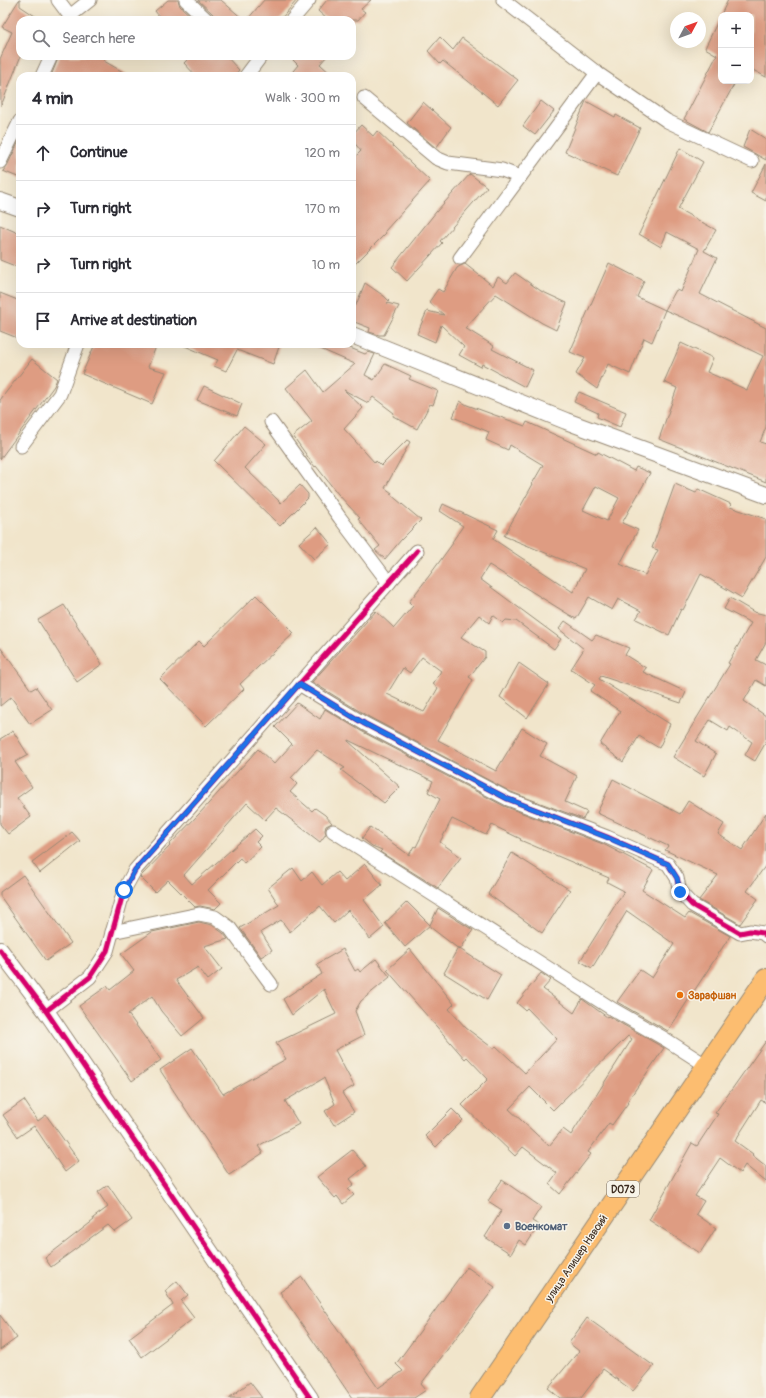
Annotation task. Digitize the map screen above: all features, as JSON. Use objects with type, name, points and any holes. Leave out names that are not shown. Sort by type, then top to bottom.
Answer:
[{"type":"main road","name":"улица Алишер Навоий","points":[[480,1398],[766,979]]},
{"type":"street","points":[[58,0],[68,16]]},
{"type":"street","points":[[71,16],[90,0]]},
{"type":"street","points":[[186,0],[203,16]]},
{"type":"street","points":[[295,16],[309,0]]},
{"type":"street","points":[[503,0],[597,73],[667,121],[752,161]]},
{"type":"street","points":[[44,72],[49,60]]},
{"type":"street","points":[[248,72],[254,60]]},
{"type":"street","points":[[460,258],[597,73]]},
{"type":"street","points":[[364,98],[436,158],[448,163],[502,170],[520,177]]},
{"type":"street","points":[[0,162],[16,129]]},
{"type":"street","points":[[0,200],[16,206]]},
{"type":"street","points":[[356,337],[566,421],[766,495]]},
{"type":"street","points":[[21,446],[60,394],[77,348]]},
{"type":"street","points":[[271,422],[389,583]]},
{"type":"street","points":[[46,1012],[90,977],[107,951],[124,890],[135,870],[417,551]]},
{"type":"street","points":[[299,684],[365,724],[508,799],[606,837],[668,864],[677,878],[680,892],[692,905],[740,933],[750,931],[763,933],[766,936]]},
{"type":"street","points":[[332,831],[607,1006],[665,1039],[707,1066]]},
{"type":"street","points":[[112,932],[199,914],[215,916],[229,927],[271,984]]},
{"type":"street","points":[[0,950],[46,1012],[310,1398]]},
{"type":"building","points":[[19,0],[20,6],[35,16],[16,16],[16,60],[19,60],[1,106],[0,59],[12,32],[2,27]]},
{"type":"building","points":[[168,0],[178,0],[180,6],[191,16],[159,16],[155,11]]},
{"type":"building","points":[[198,0],[221,0],[239,16],[214,16]]},
{"type":"building","points":[[264,0],[297,0],[283,16],[250,16]]},
{"type":"building","points":[[327,0],[371,0],[361,9],[365,12],[358,20],[356,20],[356,16],[324,16],[318,11]]},
{"type":"building","points":[[728,0],[766,0],[766,77],[754,71],[754,12],[722,12]]},
{"type":"building","points":[[718,21],[718,84],[734,84],[708,132],[684,119],[717,55],[705,48]]},
{"type":"building","points":[[440,37],[453,50],[462,38],[518,80],[498,105],[443,61],[440,64],[428,51]]},
{"type":"building","points":[[57,60],[105,60],[123,72],[53,72]]},
{"type":"building","points":[[187,60],[230,60],[239,70],[237,72],[192,72],[184,63]]},
{"type":"building","points":[[293,60],[324,60],[320,64],[329,72],[292,72],[298,65]]},
{"type":"building","points":[[541,101],[554,111],[535,135],[523,126]]},
{"type":"building","points":[[586,101],[615,117],[616,115],[640,128],[617,176],[565,152]]},
{"type":"building","points":[[423,102],[451,127],[436,148],[407,123]]},
{"type":"building","points":[[361,125],[373,136],[377,131],[430,181],[385,231],[386,233],[356,263],[356,156],[361,151],[356,145],[356,131]]},
{"type":"building","points":[[750,129],[766,139],[766,160],[743,147]]},
{"type":"building","points":[[16,147],[16,176],[3,171]]},
{"type":"building","points":[[680,148],[703,162],[678,209],[716,230],[704,251],[717,258],[700,294],[766,328],[766,427],[760,442],[766,444],[766,482],[659,439],[677,388],[664,382],[681,343],[713,358],[707,372],[747,390],[763,356],[702,326],[665,310],[676,290],[681,292],[699,249],[667,232],[661,247],[639,234]]},
{"type":"building","points":[[766,164],[766,201],[751,193]]},
{"type":"building","points":[[470,174],[487,187],[440,241],[442,243],[407,281],[392,267],[436,212]]},
{"type":"building","points":[[0,225],[16,232],[16,266],[0,260]]},
{"type":"building","points":[[609,263],[644,281],[637,297],[665,310],[652,342],[644,338],[630,374],[608,364],[597,389],[576,374],[585,358],[570,352]]},
{"type":"building","points":[[465,264],[493,286],[498,277],[507,283],[515,273],[541,291],[567,303],[556,330],[542,323],[496,294],[465,328],[494,346],[492,349],[533,370],[525,387],[482,364],[481,367],[459,355],[464,347],[441,325],[435,342],[417,334],[427,311],[444,315],[429,302],[438,289],[443,292],[457,268]]},
{"type":"building","points":[[365,283],[384,296],[389,301],[387,303],[399,306],[384,335],[379,335],[369,332],[370,328],[356,323],[356,305]]},
{"type":"building","points":[[0,293],[16,299],[16,337],[0,331]]},
{"type":"building","points":[[93,348],[155,348],[148,367],[166,372],[152,404],[82,374]]},
{"type":"building","points":[[190,348],[279,348],[273,364],[237,350],[226,371],[214,366],[218,360]]},
{"type":"building","points":[[318,348],[350,348],[365,354],[368,352],[375,354],[365,375],[374,380],[385,364],[411,376],[409,379],[438,391],[433,405],[430,404],[417,429],[393,416],[394,413],[373,397],[368,403],[344,390],[363,408],[344,429],[375,463],[376,461],[381,466],[407,440],[410,442],[385,488],[421,520],[385,559],[375,550],[380,546],[358,519],[360,518],[338,494],[316,466],[315,467],[293,436],[312,421],[286,388],[307,370],[323,392],[355,364]]},
{"type":"building","points":[[32,359],[57,379],[54,386],[0,459],[0,400]]},
{"type":"building","points":[[204,386],[242,404],[237,416],[197,400]]},
{"type":"building","points":[[579,392],[626,412],[620,427],[597,417],[598,413],[574,402]]},
{"type":"building","points":[[460,401],[467,405],[525,426],[527,422],[597,454],[598,452],[634,471],[636,467],[650,473],[622,523],[638,530],[620,564],[645,575],[658,550],[652,548],[675,484],[696,493],[698,489],[731,504],[730,507],[766,519],[766,557],[742,598],[701,574],[683,610],[681,609],[669,635],[636,619],[641,611],[618,599],[612,610],[589,597],[576,619],[489,565],[480,579],[561,639],[554,649],[516,621],[506,620],[503,623],[493,615],[489,623],[479,615],[461,637],[485,652],[485,657],[469,677],[473,680],[438,740],[496,771],[522,728],[547,744],[540,756],[577,776],[565,802],[587,812],[583,819],[511,792],[369,717],[312,682],[376,611],[394,628],[413,606],[409,602],[453,543],[452,542],[463,526],[440,511],[443,504],[498,530],[493,539],[573,592],[585,569],[504,536],[543,465],[510,445],[508,450],[486,440],[489,432],[453,417]],"holes":[[[596,486],[619,498],[607,521],[583,510]],[[422,657],[441,671],[433,684],[438,688],[424,712],[387,694],[403,668],[410,673]]]},
{"type":"building","points":[[244,426],[266,444],[245,468],[281,503],[300,485],[308,494],[308,498],[280,526],[214,461]]},
{"type":"building","points":[[317,527],[331,544],[314,559],[299,543]]},
{"type":"building","points":[[256,595],[294,633],[240,684],[244,689],[206,726],[160,679],[199,641],[204,646]]},
{"type":"building","points":[[730,598],[754,612],[766,615],[766,642],[756,660],[766,665],[766,686],[756,680],[744,701],[766,716],[766,742],[755,761],[745,755],[752,742],[730,727],[728,731],[710,720],[696,741],[716,754],[704,776],[673,757],[730,664],[728,663],[751,623],[724,609]]},
{"type":"building","points":[[64,605],[102,664],[77,682],[38,620]]},
{"type":"building","points":[[565,621],[592,640],[596,635],[629,648],[625,655],[646,668],[643,672],[686,692],[681,703],[601,676],[599,679],[670,724],[659,748],[639,736],[623,762],[600,744],[620,711],[590,691],[595,685],[571,669],[584,649],[559,629]]},
{"type":"building","points":[[0,647],[31,690],[36,687],[52,710],[30,724],[11,697],[0,706]]},
{"type":"building","points":[[519,663],[549,684],[527,718],[500,697]]},
{"type":"building","points":[[297,703],[320,719],[325,709],[361,731],[504,806],[603,844],[653,870],[642,890],[685,918],[689,913],[730,936],[668,1031],[617,1002],[640,970],[652,978],[674,944],[627,911],[592,968],[580,961],[624,891],[607,882],[609,878],[520,840],[521,839],[492,825],[486,835],[452,819],[440,842],[461,857],[438,888],[380,852],[382,850],[372,846],[362,838],[370,827],[409,855],[414,846],[416,847],[440,799],[428,792],[433,781],[348,740],[400,787],[384,803],[341,770],[345,768],[317,750],[291,778],[297,784],[290,792],[312,811],[315,808],[325,815],[332,823],[326,826],[326,834],[320,842],[276,808],[265,820],[247,803],[184,875],[192,884],[255,829],[262,836],[256,842],[261,847],[244,863],[240,858],[208,890],[221,903],[215,909],[200,906],[195,907],[168,880],[155,892],[140,877],[258,749],[274,764],[292,744],[275,727]]},
{"type":"building","points":[[13,731],[28,755],[15,762],[32,787],[17,798],[31,817],[8,834],[0,824],[0,739]]},
{"type":"building","points":[[613,779],[680,814],[688,801],[724,824],[718,834],[742,850],[766,813],[766,865],[747,891],[758,899],[740,924],[699,900],[718,875],[665,850],[668,846],[597,813]]},
{"type":"building","points":[[72,832],[80,841],[40,873],[32,862]]},
{"type":"building","points":[[512,853],[570,890],[542,933],[488,894]]},
{"type":"building","points":[[365,864],[382,885],[364,900],[384,927],[370,939],[348,910],[334,923],[320,906],[290,932],[281,920],[261,932],[272,950],[261,957],[240,928],[279,905],[268,888],[293,868],[302,881],[312,872],[322,885],[337,872],[345,881]]},
{"type":"building","points":[[23,875],[71,943],[46,961],[0,896],[0,892]]},
{"type":"building","points":[[407,902],[430,925],[405,947],[385,923]]},
{"type":"building","points":[[438,908],[473,930],[460,950],[430,927]]},
{"type":"building","points":[[199,922],[212,925],[223,933],[228,939],[204,946],[222,969],[208,980],[198,967],[176,980],[204,1018],[182,1036],[161,1011],[152,996],[128,1014],[161,1060],[132,1081],[79,1006],[107,986],[110,990],[134,971],[121,954],[152,932]]},
{"type":"building","points":[[458,948],[501,975],[487,1000],[444,973]]},
{"type":"building","points":[[343,949],[355,971],[358,969],[360,972],[376,959],[390,977],[361,1001],[355,1011],[364,1035],[335,1050],[354,1086],[342,1093],[354,1112],[334,1125],[325,1111],[335,1104],[324,1078],[285,1101],[299,1124],[258,1146],[263,1153],[229,1175],[160,1070],[192,1048],[223,1094],[286,1059],[276,1043],[336,1014],[324,989],[292,1015],[283,999],[322,974],[317,964]]},
{"type":"building","points":[[410,949],[454,1004],[449,1009],[466,1028],[494,1049],[496,1046],[525,1073],[557,1039],[527,1008],[525,1010],[517,1003],[541,973],[551,980],[543,989],[574,1013],[582,999],[607,1017],[608,1016],[664,1048],[627,1102],[628,1103],[612,1125],[609,1123],[588,1152],[591,1154],[560,1194],[549,1184],[557,1173],[523,1147],[515,1156],[462,1105],[488,1079],[467,1057],[465,1059],[387,970]],"holes":[[[628,1036],[632,1039],[571,1135],[563,1129],[549,1146],[509,1109],[530,1087],[553,1110]]]},
{"type":"building","points":[[766,1041],[766,1103],[761,1100],[735,1141],[766,1166],[766,1182],[745,1165],[740,1173],[720,1158],[695,1196],[704,1201],[696,1214],[716,1228],[700,1253],[649,1220],[692,1143],[697,1146],[718,1114],[715,1113]]},
{"type":"building","points":[[24,1100],[38,1121],[46,1115],[79,1161],[65,1172],[34,1126],[18,1137],[3,1115]]},
{"type":"building","points":[[452,1109],[463,1120],[436,1147],[425,1136]]},
{"type":"building","points":[[352,1150],[366,1166],[350,1179],[354,1184],[348,1189],[354,1195],[343,1204],[337,1196],[335,1198],[317,1177]]},
{"type":"building","points":[[502,1180],[541,1207],[532,1221],[539,1225],[526,1245],[519,1240],[511,1254],[485,1237],[502,1210],[488,1201]]},
{"type":"building","points":[[108,1185],[132,1220],[115,1232],[108,1225],[51,1267],[45,1258],[94,1220],[93,1218],[108,1207],[98,1192]]},
{"type":"building","points":[[467,1267],[495,1287],[421,1384],[426,1390],[414,1398],[352,1398],[280,1292],[302,1277],[378,1388],[403,1371],[396,1364]]},
{"type":"building","points":[[177,1281],[188,1295],[181,1301],[194,1318],[142,1357],[129,1338],[173,1305],[165,1291]]},
{"type":"building","points":[[0,1315],[17,1338],[0,1350]]},
{"type":"building","points":[[587,1318],[654,1366],[633,1391],[603,1369],[581,1398],[560,1398],[548,1388],[579,1351],[569,1343]]},
{"type":"building","points":[[250,1382],[262,1398],[229,1398]]},
{"type":"cycle path","points":[[46,1011],[90,977],[107,951],[124,890],[135,870],[417,551]]},
{"type":"cycle path","points":[[299,684],[365,724],[508,799],[607,837],[668,864],[677,878],[680,892],[692,905],[740,933],[750,931],[763,933],[766,936]]},
{"type":"cycle path","points":[[0,950],[46,1011],[310,1398]]},
{"type":"place","name":"Зарафшан","points":[[680,995]]},
{"type":"place","name":"Военкомат","points":[[507,1226]]},
{"type":"route","points":[[124,890],[135,870],[299,684],[365,724],[508,799],[606,837],[668,864],[677,878],[680,892]]}]
